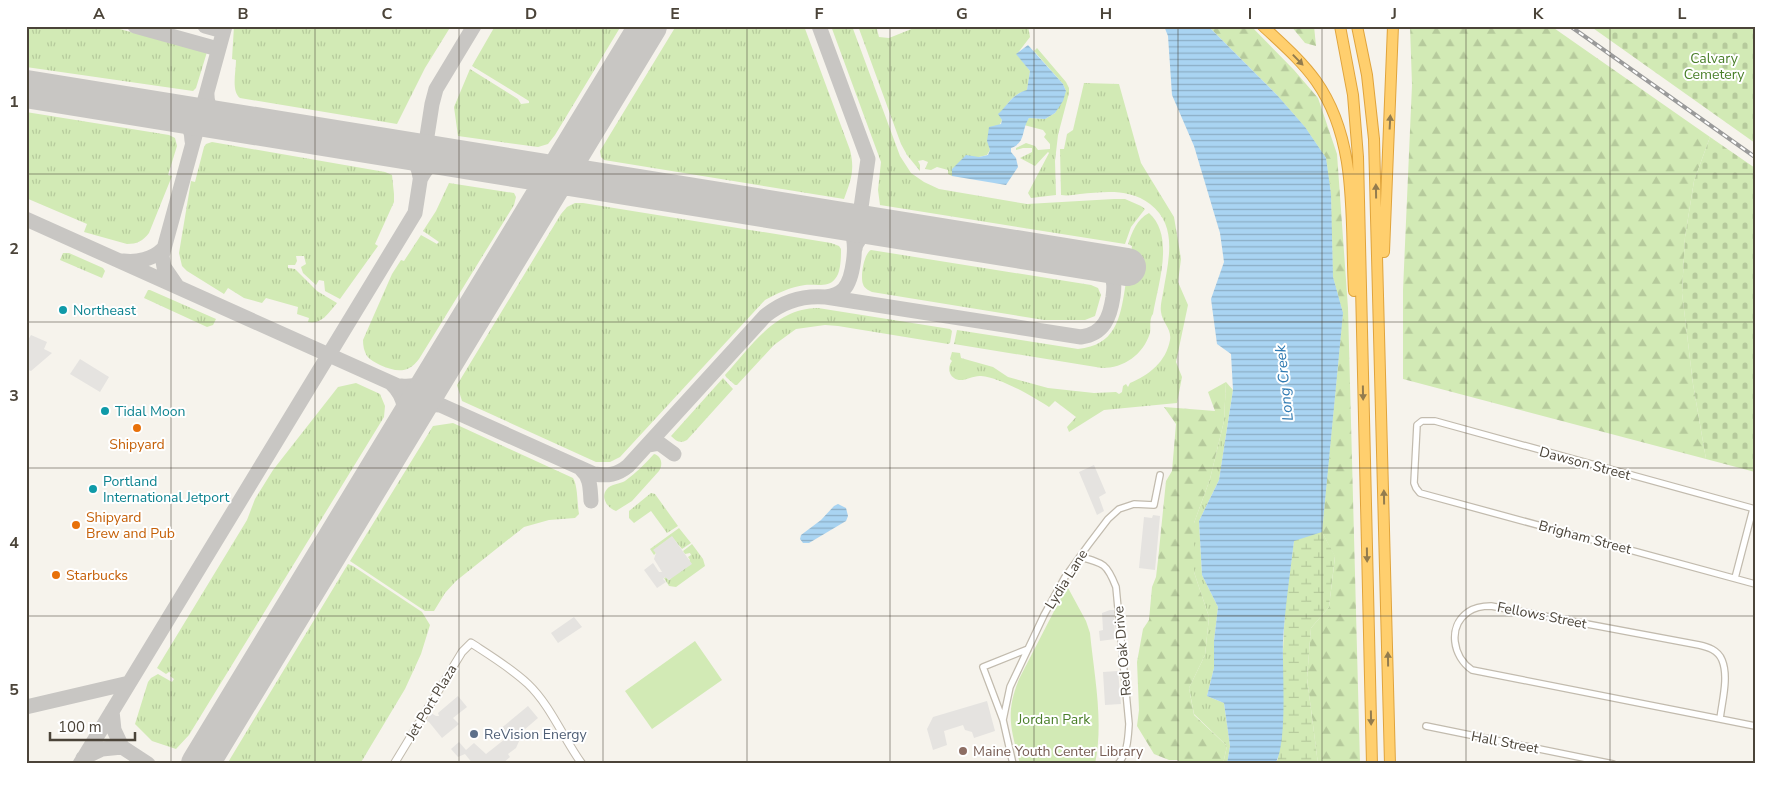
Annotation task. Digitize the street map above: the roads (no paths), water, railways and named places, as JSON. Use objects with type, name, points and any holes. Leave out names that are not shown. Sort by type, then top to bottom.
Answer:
[{"type":"highway","points":[[1263,26],[1316,80],[1328,100],[1340,129],[1348,164],[1355,305],[1357,330],[1362,344]]},
{"type":"highway","points":[[1340,26],[1351,81],[1357,136],[1372,764]]},
{"type":"highway","points":[[1357,26],[1368,82],[1374,139],[1390,763]]},
{"type":"highway","points":[[1381,380],[1393,26]]},
{"type":"street","name":"Dawson Street","points":[[1416,488],[1417,425],[1422,421],[1434,421],[1754,509]]},
{"type":"street","name":"Lydia Lane","points":[[1003,720],[1010,687],[1066,577],[1108,519],[1119,509],[1134,504],[1154,505],[1160,475]]},
{"type":"street","name":"Brigham Street","points":[[1416,488],[1420,493],[1755,584]]},
{"type":"street","points":[[1735,578],[1754,509]]},
{"type":"street","name":"Red Oak Drive","points":[[1080,557],[1096,561],[1107,567],[1116,587],[1129,724],[1128,741],[1118,764]]},
{"type":"street","name":"Fellows Street","points":[[1720,719],[1724,676],[1722,660],[1713,650],[1706,647],[1491,606],[1478,607],[1468,612],[1456,629],[1455,645],[1458,656],[1466,666],[1479,672],[1755,726]]},
{"type":"street","name":"Jet Port Plaza","points":[[394,764],[462,652],[471,644],[528,684],[544,704],[582,764]]},
{"type":"street","points":[[1013,764],[1003,720],[983,667],[1028,649]]},
{"type":"street","name":"Hall Street","points":[[1426,726],[1613,764]]},
{"type":"water","name":"Long Creek","points":[[1164,26],[1208,26],[1277,95],[1305,127],[1326,158],[1331,194],[1333,277],[1343,313],[1322,532],[1294,541],[1283,641],[1284,705],[1282,740],[1275,764],[1227,764],[1230,746],[1224,703],[1207,696],[1214,668],[1214,641],[1218,607],[1202,575],[1199,521],[1219,480],[1233,390],[1231,354],[1217,344],[1211,299],[1224,262],[1220,233],[1194,146],[1172,95],[1168,36]]},
{"type":"water","points":[[1028,45],[1063,84],[1066,91],[1063,101],[1055,113],[1045,119],[1029,118],[1019,143],[1011,148],[1018,167],[1006,185],[952,176],[952,169],[966,155],[979,157],[988,155],[990,150],[987,141],[989,127],[1001,124],[1002,120],[998,114],[1014,97],[1027,90],[1030,71],[1016,54]]},
{"type":"water","points":[[838,504],[846,508],[848,516],[846,521],[809,543],[803,543],[800,539],[801,535]]},
{"type":"railway","points":[[1570,26],[1755,157]]},
{"type":"place","name":"Northeast","points":[[63,310]]},
{"type":"place","name":"Tidal Moon","points":[[105,411]]},
{"type":"place","name":"Shipyard","points":[[137,428]]},
{"type":"place","name":"Portland International Jetport","points":[[93,489]]},
{"type":"place","name":"Shipyard Brew and Pub","points":[[76,525]]},
{"type":"place","name":"Starbucks","points":[[56,575]]},
{"type":"place","name":"ReVision Energy","points":[[474,734]]},
{"type":"place","name":"Maine Youth Center Library","points":[[963,751]]},
{"type":"park label","name":"Calvary Cemetery","points":[[1714,66]]},
{"type":"park label","name":"Jordan Park","points":[[1054,719]]}]
